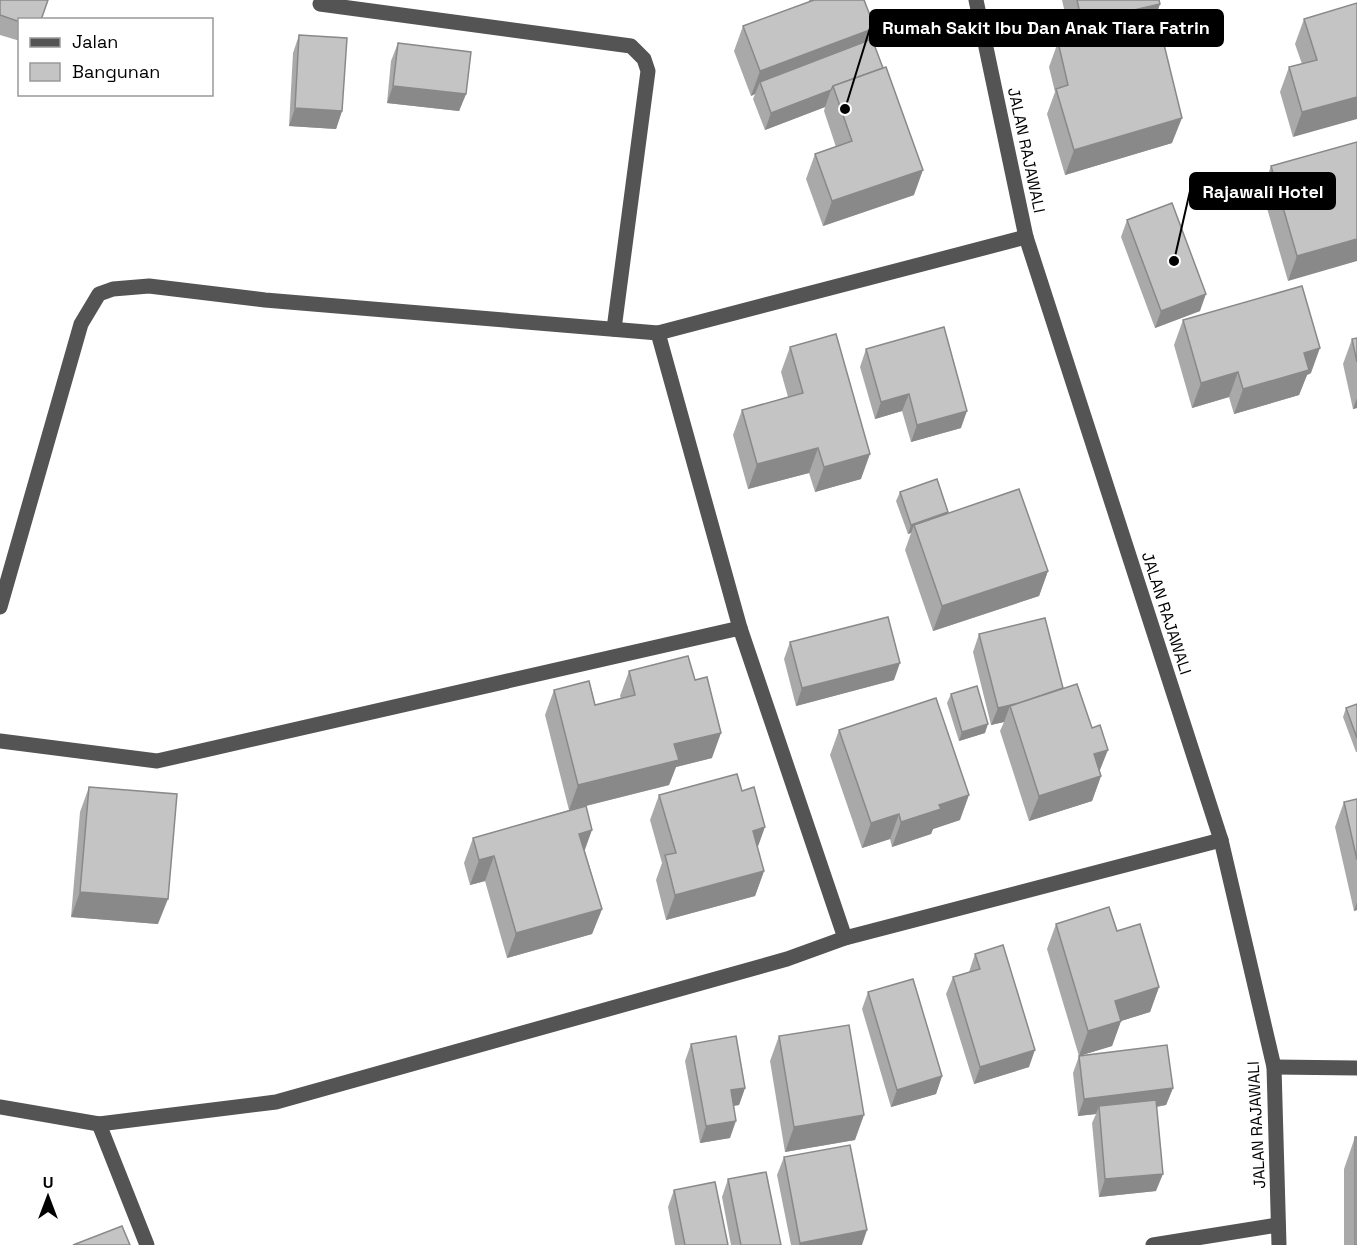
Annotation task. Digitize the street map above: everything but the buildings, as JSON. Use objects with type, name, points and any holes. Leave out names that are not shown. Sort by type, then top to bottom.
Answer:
[{"type":"street","name":"JALAN RAJAWALI","points":[[976,0],[1026,237],[1221,840],[1274,1067],[1279,1245]]},
{"type":"street","points":[[320,4],[631,46],[644,59],[648,71],[614,329]]},
{"type":"street","points":[[0,607],[81,324],[99,294],[113,289],[149,286],[265,300],[658,333],[1026,237]]},
{"type":"street","points":[[658,333],[740,628],[845,938]]},
{"type":"street","points":[[0,741],[157,761],[740,628]]},
{"type":"street","points":[[0,1107],[99,1124],[276,1102],[787,959],[845,938],[1221,840]]},
{"type":"street","points":[[1274,1067],[1357,1068]]},
{"type":"street","points":[[99,1124],[147,1245]]},
{"type":"street","points":[[1153,1245],[1278,1225]]},
{"type":"place","name":"Rumah Sakit Ibu Dan Anak Tiara Fatrin","points":[[845,109]]},
{"type":"place","name":"Rajawali Hotel","points":[[1174,261]]}]
